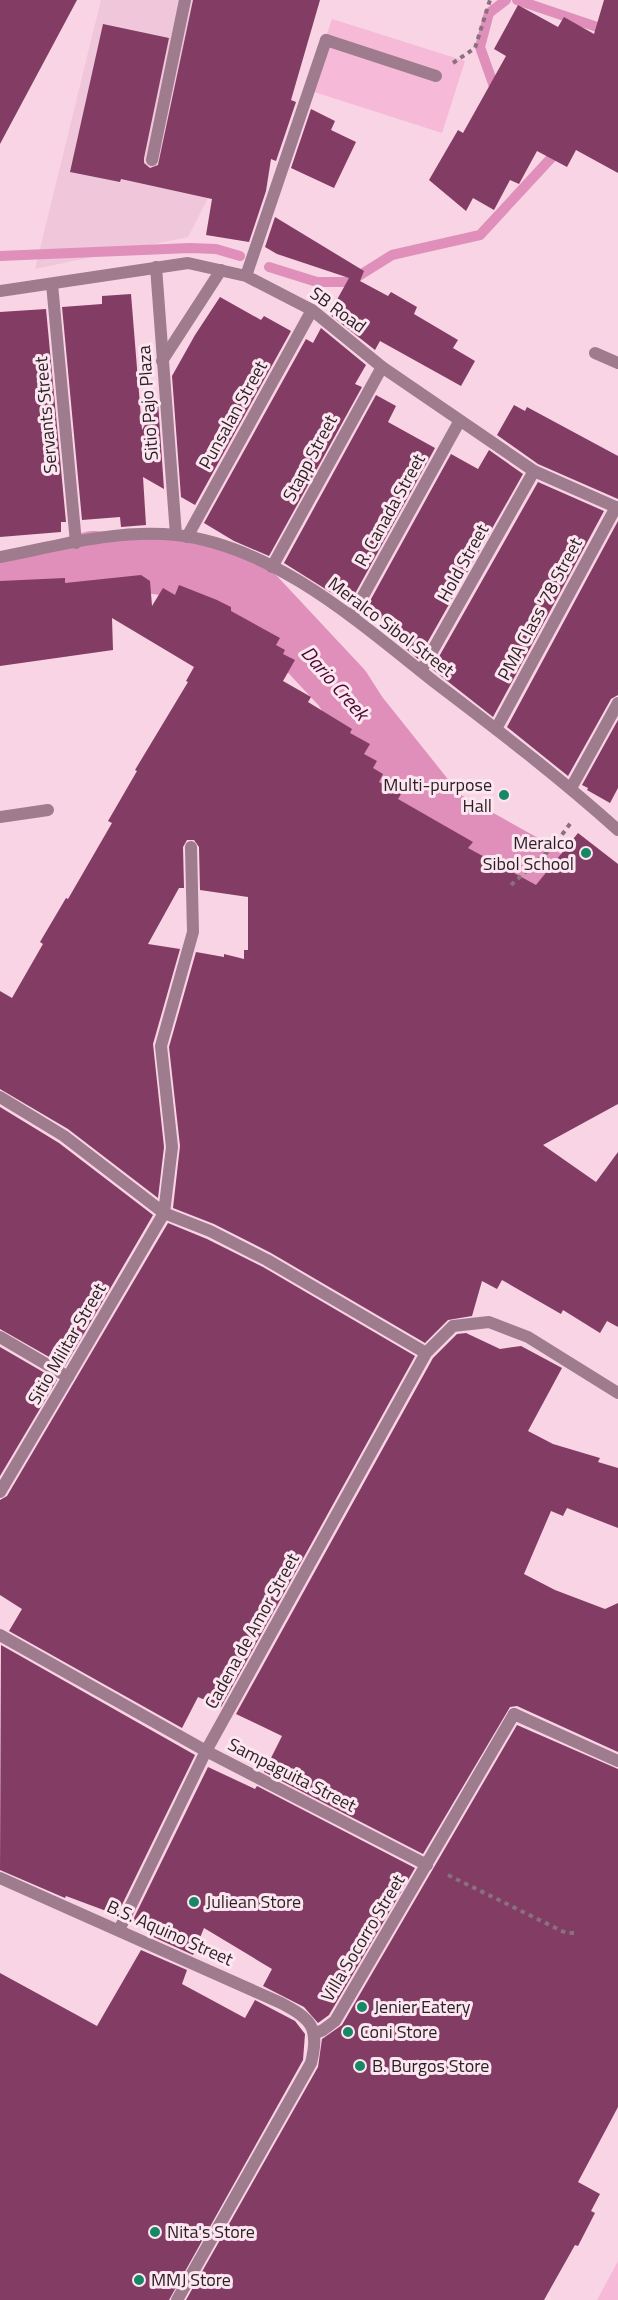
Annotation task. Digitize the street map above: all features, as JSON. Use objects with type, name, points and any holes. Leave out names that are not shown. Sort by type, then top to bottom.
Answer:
[{"type":"street","points":[[152,160],[185,0]]},
{"type":"street","points":[[246,276],[326,40],[435,76]]},
{"type":"street","name":"SB Road","points":[[0,291],[188,263],[246,276],[312,310],[382,367],[459,422],[534,471],[617,507]]},
{"type":"street","name":"Sitio Pajo Plaza","points":[[156,267],[162,361],[182,536]]},
{"type":"street","points":[[162,361],[221,270]]},
{"type":"street","name":"Servants Street","points":[[52,284],[76,543]]},
{"type":"street","name":"Punsalan Street","points":[[182,536],[312,310]]},
{"type":"street","points":[[595,353],[618,363]]},
{"type":"street","name":"Stapp Street","points":[[272,567],[382,367]]},
{"type":"street","name":"R. Canada Street","points":[[352,616],[459,422]]},
{"type":"street","name":"Hold Street","points":[[422,671],[534,471]]},
{"type":"street","name":"PMA Class '78 Street","points":[[496,729],[617,507]]},
{"type":"street","name":"Meralco Sibol Street","points":[[0,557],[110,537],[182,536],[240,551],[309,588],[352,616],[571,788],[618,830]]},
{"type":"street","points":[[571,788],[618,703]]},
{"type":"street","points":[[0,817],[48,810]]},
{"type":"street","points":[[164,1214],[172,1147],[161,1046],[193,932],[191,847]]},
{"type":"street","points":[[0,1097],[64,1136],[164,1214],[210,1232],[267,1260],[426,1353]]},
{"type":"street","name":"Sitio Militar Street","points":[[0,1492],[164,1214]]},
{"type":"street","name":"Cadena de Amor Street","points":[[119,1930],[206,1750],[426,1353],[453,1326],[489,1322],[528,1337],[618,1393]]},
{"type":"street","points":[[0,1337],[68,1377]]},
{"type":"street","name":"Sampaguita Street","points":[[0,1635],[206,1750],[427,1865]]},
{"type":"street","name":"Villa Socorro Street","points":[[314,2034],[324,2030],[335,2021],[514,1714],[618,1761]]},
{"type":"street","name":"B.S. Aquino Street","points":[[0,1878],[281,2003],[304,2015],[314,2034]]},
{"type":"street","points":[[177,2300],[311,2063],[315,2048],[314,2034]]},
{"type":"path","points":[[435,76],[475,48],[490,0]]},
{"type":"path","points":[[512,885],[553,846],[586,802]]},
{"type":"path","points":[[427,1865],[566,1933],[574,1934]]},
{"type":"shaded area","points":[[101,0],[269,0],[208,198],[188,237],[35,269]]},
{"type":"shaded area","points":[[332,19],[465,61],[442,133],[308,90]]},
{"type":"shaded area","points":[[618,2261],[618,2300],[597,2300]]},
{"type":"building","points":[[0,0],[77,0],[0,144]]},
{"type":"building","points":[[193,0],[320,0],[291,100],[296,102],[276,161],[271,159],[266,191],[249,242],[206,235],[212,199],[121,179],[120,182],[70,172],[103,24],[169,38],[144,158],[144,163],[150,168],[158,165]]},
{"type":"building","points":[[604,0],[618,0],[618,173],[576,150],[567,167],[537,151],[519,184],[510,180],[494,210],[473,198],[466,211],[429,180],[458,130],[463,133],[506,56],[494,49],[518,5],[558,27],[564,17],[594,34]]},
{"type":"building","points":[[311,109],[335,121],[331,130],[356,142],[334,188],[291,168]]},
{"type":"building","points":[[275,217],[364,271],[360,281],[388,296],[391,292],[417,307],[414,314],[458,340],[453,348],[475,361],[461,386],[380,341],[375,350],[329,314],[349,278],[277,254],[265,247]]},
{"type":"building","points":[[131,294],[142,430],[158,402],[164,489],[143,477],[146,525],[121,527],[120,517],[82,520],[62,307],[102,304],[102,296]]},
{"type":"building","points":[[220,297],[261,320],[264,316],[291,331],[195,505],[181,497],[172,376]]},
{"type":"building","points":[[46,309],[66,522],[61,522],[61,532],[0,537],[0,312]]},
{"type":"building","points":[[321,328],[366,365],[355,384],[362,387],[269,556],[234,541],[204,523],[306,339],[313,343]]},
{"type":"building","points":[[376,395],[396,406],[388,422],[435,448],[351,601],[344,598],[343,600],[284,563]]},
{"type":"building","points":[[514,405],[525,411],[527,407],[618,456],[618,499],[538,464],[497,435]]},
{"type":"building","points":[[489,450],[523,474],[418,659],[400,644],[406,633],[365,610],[451,454],[478,469]]},
{"type":"building","points":[[538,482],[604,511],[493,717],[432,669]]},
{"type":"building","points":[[618,521],[618,695],[611,699],[568,776],[507,727]]},
{"type":"building","points":[[141,575],[150,581],[152,606],[163,588],[175,595],[179,585],[231,607],[231,611],[280,638],[276,645],[285,650],[283,654],[295,660],[283,681],[311,697],[308,702],[352,729],[350,733],[370,744],[364,754],[377,761],[373,768],[383,774],[379,782],[401,794],[398,799],[473,842],[468,848],[536,885],[578,833],[618,864],[618,1104],[543,1145],[596,1182],[618,1152],[618,1327],[607,1321],[600,1333],[563,1310],[561,1314],[502,1280],[497,1289],[482,1281],[472,1316],[448,1320],[425,1343],[271,1253],[214,1224],[173,1208],[180,1146],[169,1047],[196,952],[224,957],[224,954],[244,959],[244,950],[248,950],[248,897],[200,890],[199,847],[194,840],[187,840],[183,847],[184,888],[179,888],[148,944],[180,949],[153,1044],[164,1147],[158,1198],[68,1129],[0,1089],[0,991],[12,998],[43,944],[40,942],[112,823],[108,821],[137,771],[135,770],[188,682],[186,681],[194,667],[112,618],[113,650],[0,666],[0,581],[65,578],[65,583]]},
{"type":"building","points":[[618,720],[618,788],[610,803],[582,785]]},
{"type":"building","points":[[0,1107],[59,1143],[153,1215],[65,1366],[0,1329]]},
{"type":"building","points":[[168,1223],[207,1239],[263,1267],[415,1356],[221,1707],[198,1697],[182,1728],[9,1631],[22,1609],[0,1595],[0,1500],[7,1496]]},
{"type":"building","points":[[466,1333],[500,1349],[521,1346],[562,1368],[528,1431],[553,1444],[600,1458],[598,1462],[618,1468],[618,1528],[567,1508],[563,1516],[551,1511],[524,1574],[555,1590],[605,1609],[618,1603],[618,1752],[517,1706],[510,1707],[423,1854],[264,1772],[282,1736],[236,1714],[433,1358],[457,1334]]},
{"type":"building","points":[[0,1347],[57,1380],[0,1476]]},
{"type":"building","points":[[1,1645],[195,1755],[117,1915],[66,1896],[65,1898],[0,1870]]},
{"type":"building","points":[[517,1725],[618,1769],[618,2107],[578,2182],[600,2194],[591,2211],[595,2213],[578,2246],[575,2245],[544,2300],[186,2300],[318,2067],[322,2039],[342,2025]]},
{"type":"building","points":[[208,1767],[255,1789],[257,1786],[415,1868],[329,2015],[318,2023],[304,2007],[263,1986],[272,1969],[204,1928],[193,1955],[149,1935],[152,1931],[132,1922]]},
{"type":"building","points":[[141,1950],[187,1970],[182,1984],[245,2018],[255,2000],[295,2021],[305,2034],[303,2060],[169,2300],[0,2300],[0,1973],[97,2026]]},
{"type":"waterway","points":[[496,92],[480,47],[489,13],[506,0]]},
{"type":"waterway","points":[[517,0],[618,34]]},
{"type":"waterway","points":[[269,267],[317,282],[349,282],[392,255],[480,235],[553,156],[549,146]]},
{"type":"waterway","points":[[0,256],[190,248],[216,249],[240,256]]},
{"type":"waterway","name":"Dario Creek","points":[[0,582],[22,579],[93,560],[202,571],[256,596],[342,688],[358,713],[441,817],[527,865],[618,931]]},
{"type":"place","name":"Multi-purpose Hall","points":[[504,795]]},
{"type":"place","name":"Meralco Sibol School","points":[[586,853]]},
{"type":"place","name":"Juliean Store","points":[[194,1902]]},
{"type":"place","name":"Jenier Eatery","points":[[362,2007]]},
{"type":"place","name":"Coni Store","points":[[348,2032]]},
{"type":"place","name":"B. Burgos Store","points":[[360,2066]]},
{"type":"place","name":"Nita's Store","points":[[155,2232]]},
{"type":"place","name":"MMJ Store","points":[[139,2280]]}]
